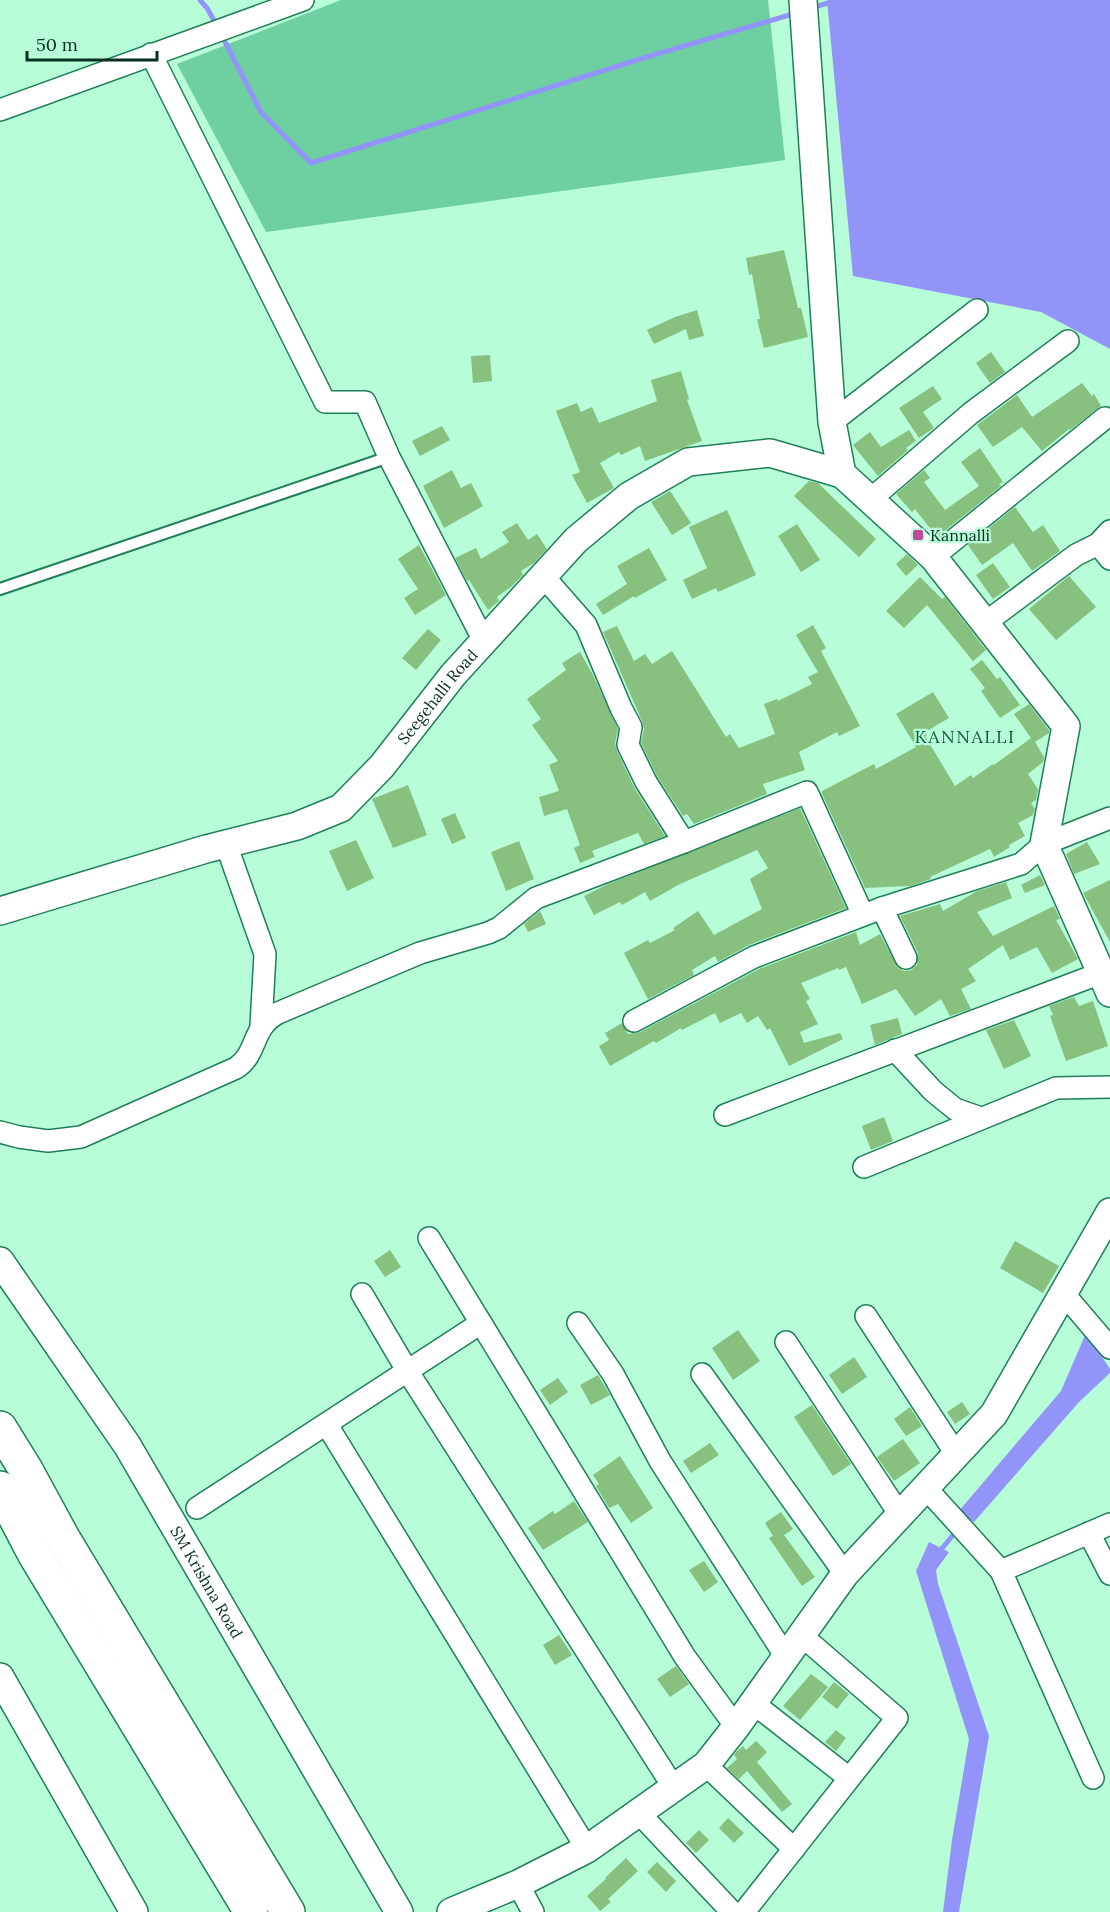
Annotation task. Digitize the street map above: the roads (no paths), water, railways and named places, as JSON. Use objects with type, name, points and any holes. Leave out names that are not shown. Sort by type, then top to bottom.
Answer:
[{"type":"highway","points":[[0,1428],[63,1538],[288,1912]]},
{"type":"highway","points":[[0,1488],[35,1555],[251,1912]]},
{"type":"street","points":[[0,110],[301,1]]},
{"type":"street","points":[[725,1115],[895,1050],[1105,983],[1044,844],[1066,726],[933,557],[842,474],[832,422],[804,6]]},
{"type":"street","points":[[151,54],[325,402],[365,402],[389,457],[484,641]]},
{"type":"street","points":[[832,422],[976,310]]},
{"type":"street","points":[[871,499],[971,413],[1068,341]]},
{"type":"street","points":[[933,557],[1105,418]]},
{"type":"street","name":"Seegehalli Road","points":[[0,911],[226,844],[297,826],[341,808],[382,766],[453,675],[576,540],[629,496],[688,462],[770,453],[842,474]]},
{"type":"street","points":[[985,623],[1076,555],[1106,545]]},
{"type":"street","points":[[544,577],[586,625],[631,727],[628,745],[646,782],[684,842]]},
{"type":"street","points":[[0,1132],[48,1141],[81,1137],[243,1064],[261,1026],[269,1017],[278,1012],[411,956],[488,933],[499,928],[536,898],[807,792],[872,911],[906,958]]},
{"type":"street","points":[[634,1021],[754,957],[872,911],[1021,864],[1044,844],[1110,818]]},
{"type":"street","points":[[226,844],[265,954],[261,1026]]},
{"type":"street","points":[[895,1050],[933,1091],[955,1109],[981,1118]]},
{"type":"street","points":[[864,1167],[1056,1088],[1110,1087]]},
{"type":"street","points":[[451,1912],[518,1884],[587,1849],[706,1765],[736,1727],[845,1574],[994,1414],[1110,1212]]},
{"type":"street","points":[[429,1238],[685,1657],[736,1727]]},
{"type":"street","name":"SM Krishna Road","points":[[0,1261],[127,1445],[399,1912]]},
{"type":"street","points":[[362,1294],[408,1372],[674,1788]]},
{"type":"street","points":[[1064,1294],[1110,1348]]},
{"type":"street","points":[[866,1316],[956,1454]]},
{"type":"street","points":[[197,1508],[481,1323]]},
{"type":"street","points":[[578,1323],[613,1374],[660,1461],[794,1646],[897,1718],[744,1912]]},
{"type":"street","points":[[786,1342],[900,1515]]},
{"type":"street","points":[[702,1374],[845,1574]]},
{"type":"street","points":[[327,1425],[587,1849]]},
{"type":"street","points":[[925,1487],[1001,1571],[1093,1778]]},
{"type":"street","points":[[1001,1571],[1110,1524]]},
{"type":"street","points":[[1089,1533],[1110,1574]]},
{"type":"street","points":[[0,1677],[134,1912]]},
{"type":"street","points":[[753,1703],[849,1778]]},
{"type":"street","points":[[706,1765],[794,1849]]},
{"type":"street","points":[[638,1812],[732,1912]]},
{"type":"street","points":[[518,1884],[533,1912]]},
{"type":"lane","points":[[0,589],[389,457]]},
{"type":"waterway","points":[[200,0],[217,26]]},
{"type":"waterway","points":[[811,8],[838,0]]},
{"type":"waterway","points":[[221,34],[261,112],[311,163],[640,59],[796,13]]},
{"type":"waterway","points":[[939,1552],[958,1529]]},
{"type":"place","name":"Kannalli","points":[[918,535]]},
{"type":"district","name":"KANNALLI","points":[[965,737]]}]
